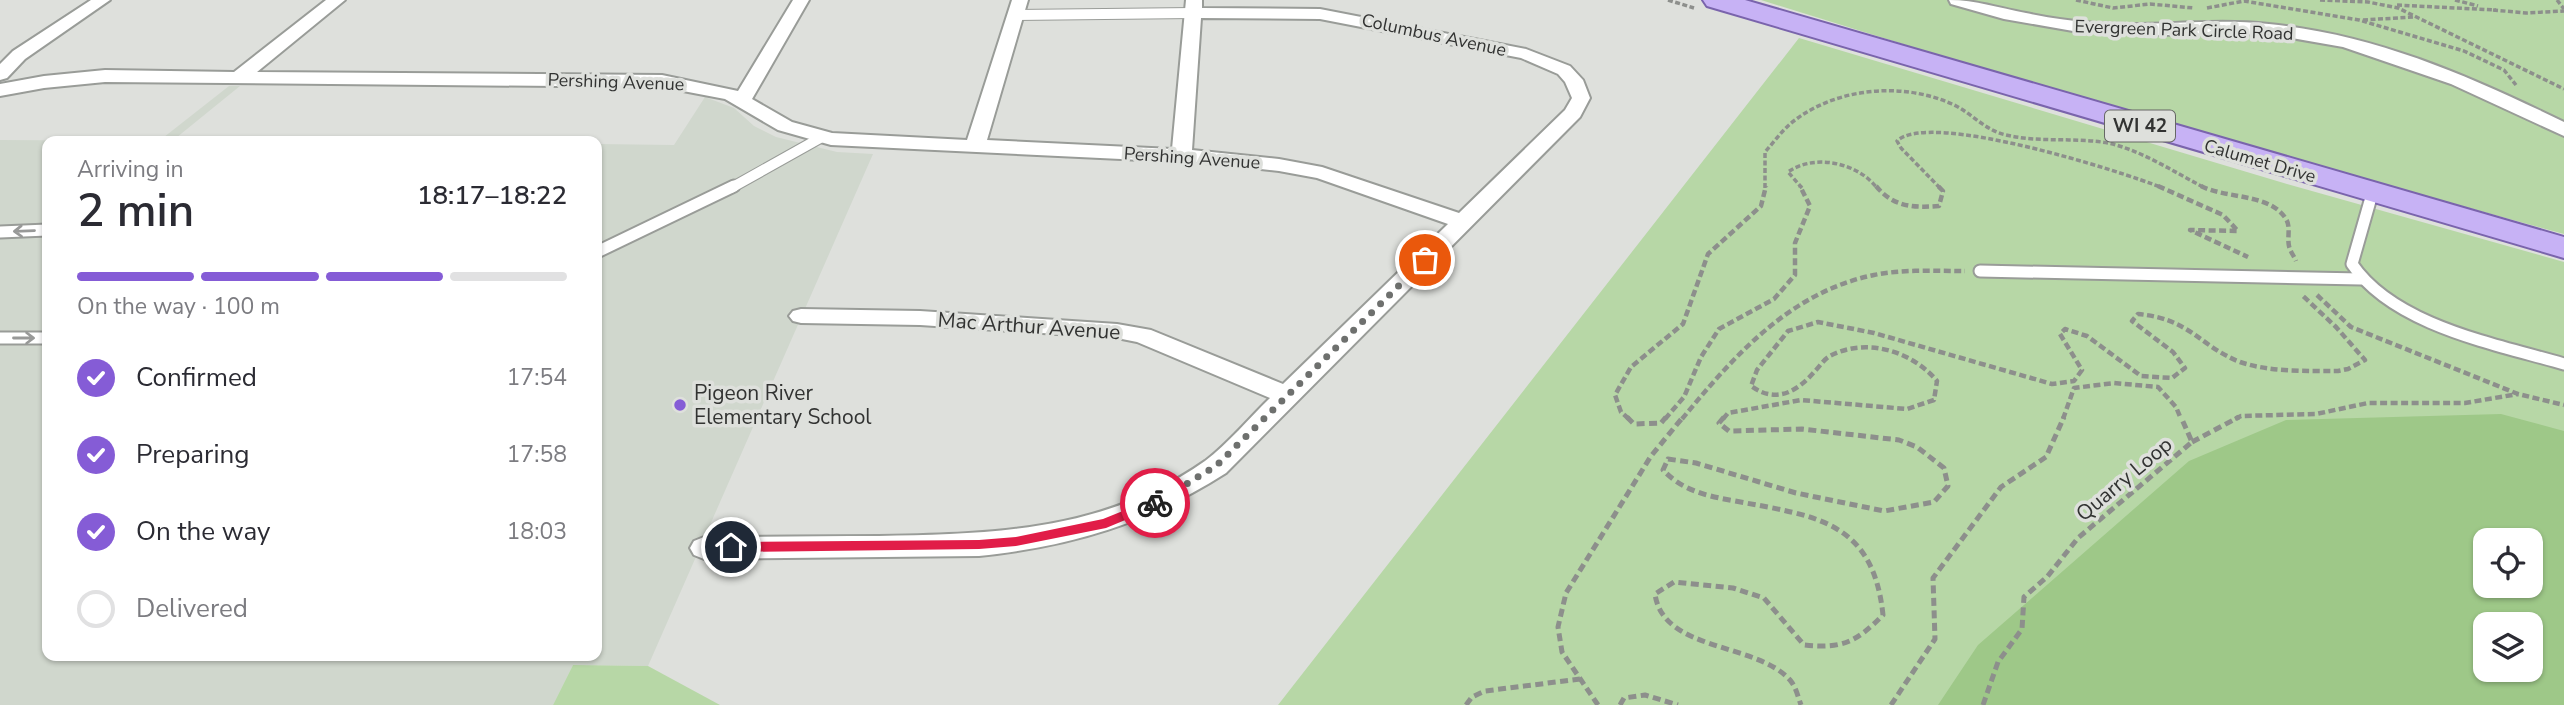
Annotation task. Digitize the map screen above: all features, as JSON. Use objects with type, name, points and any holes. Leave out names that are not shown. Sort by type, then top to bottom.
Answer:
[{"type":"main road","name":"Calumet Drive","points":[[1716,0],[2564,248]]},
{"type":"street","points":[[0,74],[19,55],[102,0]]},
{"type":"street","points":[[239,77],[337,0]]},
{"type":"street","points":[[742,99],[802,0]]},
{"type":"street","name":"Evergreen Park Circle Road","points":[[1957,0],[2024,20],[2083,28],[2268,29],[2339,40],[2400,56],[2447,74],[2564,130]]},
{"type":"street","points":[[1181,156],[1194,6]]},
{"type":"street","name":"Columbus Avenue","points":[[1194,6],[1352,18],[1526,54],[1548,61],[1574,80],[1581,98],[1578,107],[1464,222]]},
{"type":"street","points":[[975,146],[1018,7]]},
{"type":"street","name":"Pershing Avenue","points":[[0,90],[95,76],[662,81],[712,89],[742,99],[785,126],[822,137],[858,142],[1181,156],[1298,167],[1464,222]]},
{"type":"street","points":[[704,548],[979,545],[1093,527],[1152,504],[1206,473],[1464,222]]},
{"type":"street","name":"Mac Arthur Avenue","points":[[801,316],[920,318],[1117,331],[1154,340],[1287,396]]},
{"type":"lane","points":[[1018,7],[1194,6]]},
{"type":"lane","points":[[602,249],[763,172],[822,137]]},
{"type":"lane","points":[[2372,194],[2353,260],[2354,269],[2361,279],[2382,297],[2428,320],[2564,364]]},
{"type":"lane","points":[[0,232],[42,230]]},
{"type":"lane","points":[[1980,271],[2361,279]]},
{"type":"lane","points":[[0,338],[42,338]]},
{"type":"path","points":[[2320,0],[2385,5],[2442,5],[2526,13],[2564,10]]},
{"type":"path","points":[[2455,0],[2496,10]]},
{"type":"path","points":[[2557,0],[2564,10]]},
{"type":"path","points":[[2385,5],[2398,8],[2564,89]]},
{"type":"path","points":[[2359,20],[2417,17]]},
{"type":"path","points":[[1801,705],[1791,681],[1764,661],[1675,628],[1658,612],[1655,594],[1674,582],[1733,588],[1764,598],[1804,645],[1832,648],[1859,640],[1883,615],[1879,583],[1869,558],[1847,536],[1822,522],[1781,510],[1694,494],[1675,484],[1663,470],[1668,459],[1696,463],[1796,493],[1884,511],[1934,502],[1948,486],[1944,468],[1917,447],[1899,440],[1853,432],[1802,429],[1729,431],[1720,423],[1728,413],[1801,400],[1907,409],[1934,400],[1937,381],[1927,366],[1908,356],[1877,348],[1850,350],[1828,357],[1797,391],[1782,397],[1761,396],[1751,387],[1757,370],[1788,331],[1818,322],[1874,334],[2052,384],[2074,381],[2082,370],[2060,334],[2065,329],[2087,336],[2141,376],[2172,378],[2185,368],[2173,352],[2132,321],[2138,314],[2158,314],[2188,326],[2241,362],[2266,367],[2345,370],[2365,360],[2336,327],[2262,263],[2190,230],[2238,231],[2237,224],[2227,216],[2175,192],[2053,153],[1940,132],[1905,134],[1897,141],[1903,154],[1930,175],[1943,191],[1939,205],[1913,207],[1892,201],[1878,190],[1869,177],[1855,169],[1807,163],[1792,168],[1788,172],[1804,190],[1810,206],[1796,243],[1795,275],[1774,299],[1719,329],[1701,357],[1684,397],[1661,424],[1634,424],[1621,412],[1615,395],[1631,367],[1683,324],[1708,254],[1761,206],[1767,180],[1765,152],[1790,124],[1829,100],[1866,92],[1901,91],[1941,99],[1959,107],[1984,127],[2022,139],[2108,143],[2150,159],[2215,193],[2262,202],[2277,209],[2288,222],[2289,246],[2304,278],[2321,300],[2351,327],[2518,394],[2564,405]]},
{"type":"path","points":[[1598,705],[1562,652],[1558,627],[1566,593],[1651,456],[1723,370],[1763,330],[1793,309],[1832,289],[1874,275],[1913,271],[1980,271]]},
{"type":"path","name":"Quarry Loop","points":[[1891,705],[1935,639],[1933,578],[2001,486],[2046,457],[2061,426],[2074,388],[2114,383],[2158,387],[2176,407],[2192,442],[2078,538],[2047,577],[2024,597],[2022,629],[1997,662],[1983,705]]},
{"type":"path","points":[[2192,442],[2241,416],[2316,414],[2368,403],[2465,403],[2518,394]]},
{"type":"path","points":[[1466,705],[1472,696],[1485,691],[1580,679]]},
{"type":"path","points":[[1620,705],[1624,698],[1645,695],[1678,705]]},
{"type":"shaded area","points":[[1761,0],[2564,0],[2564,234],[2141,118]]},
{"type":"shaded area","points":[[1799,38],[2287,184],[2564,262],[2564,705],[1278,705]]},
{"type":"shaded area","name":"Pigeon River Elementary School","points":[[229,86],[240,86],[178,136],[165,136]]},
{"type":"shaded area","name":"Pigeon River Elementary School","points":[[705,97],[734,108],[754,126],[776,137],[837,152],[873,154],[648,666],[573,665],[553,705],[0,705],[0,140],[42,140],[42,661],[602,661],[602,144],[674,145]]},
{"type":"shaded area","points":[[2501,414],[2564,431],[2564,705],[1938,705],[1978,645],[2189,461],[2286,420]]},
{"type":"shaded area","points":[[573,665],[648,666],[720,705],[553,705]]},
{"type":"way so far","points":[[1155,503],[1216,466],[1425,260]]},
{"type":"place","name":"Pigeon River Elementary School","points":[[680,405]]},
{"type":"route","points":[[731,547],[979,545],[1068,533],[1106,523],[1155,503]]}]
